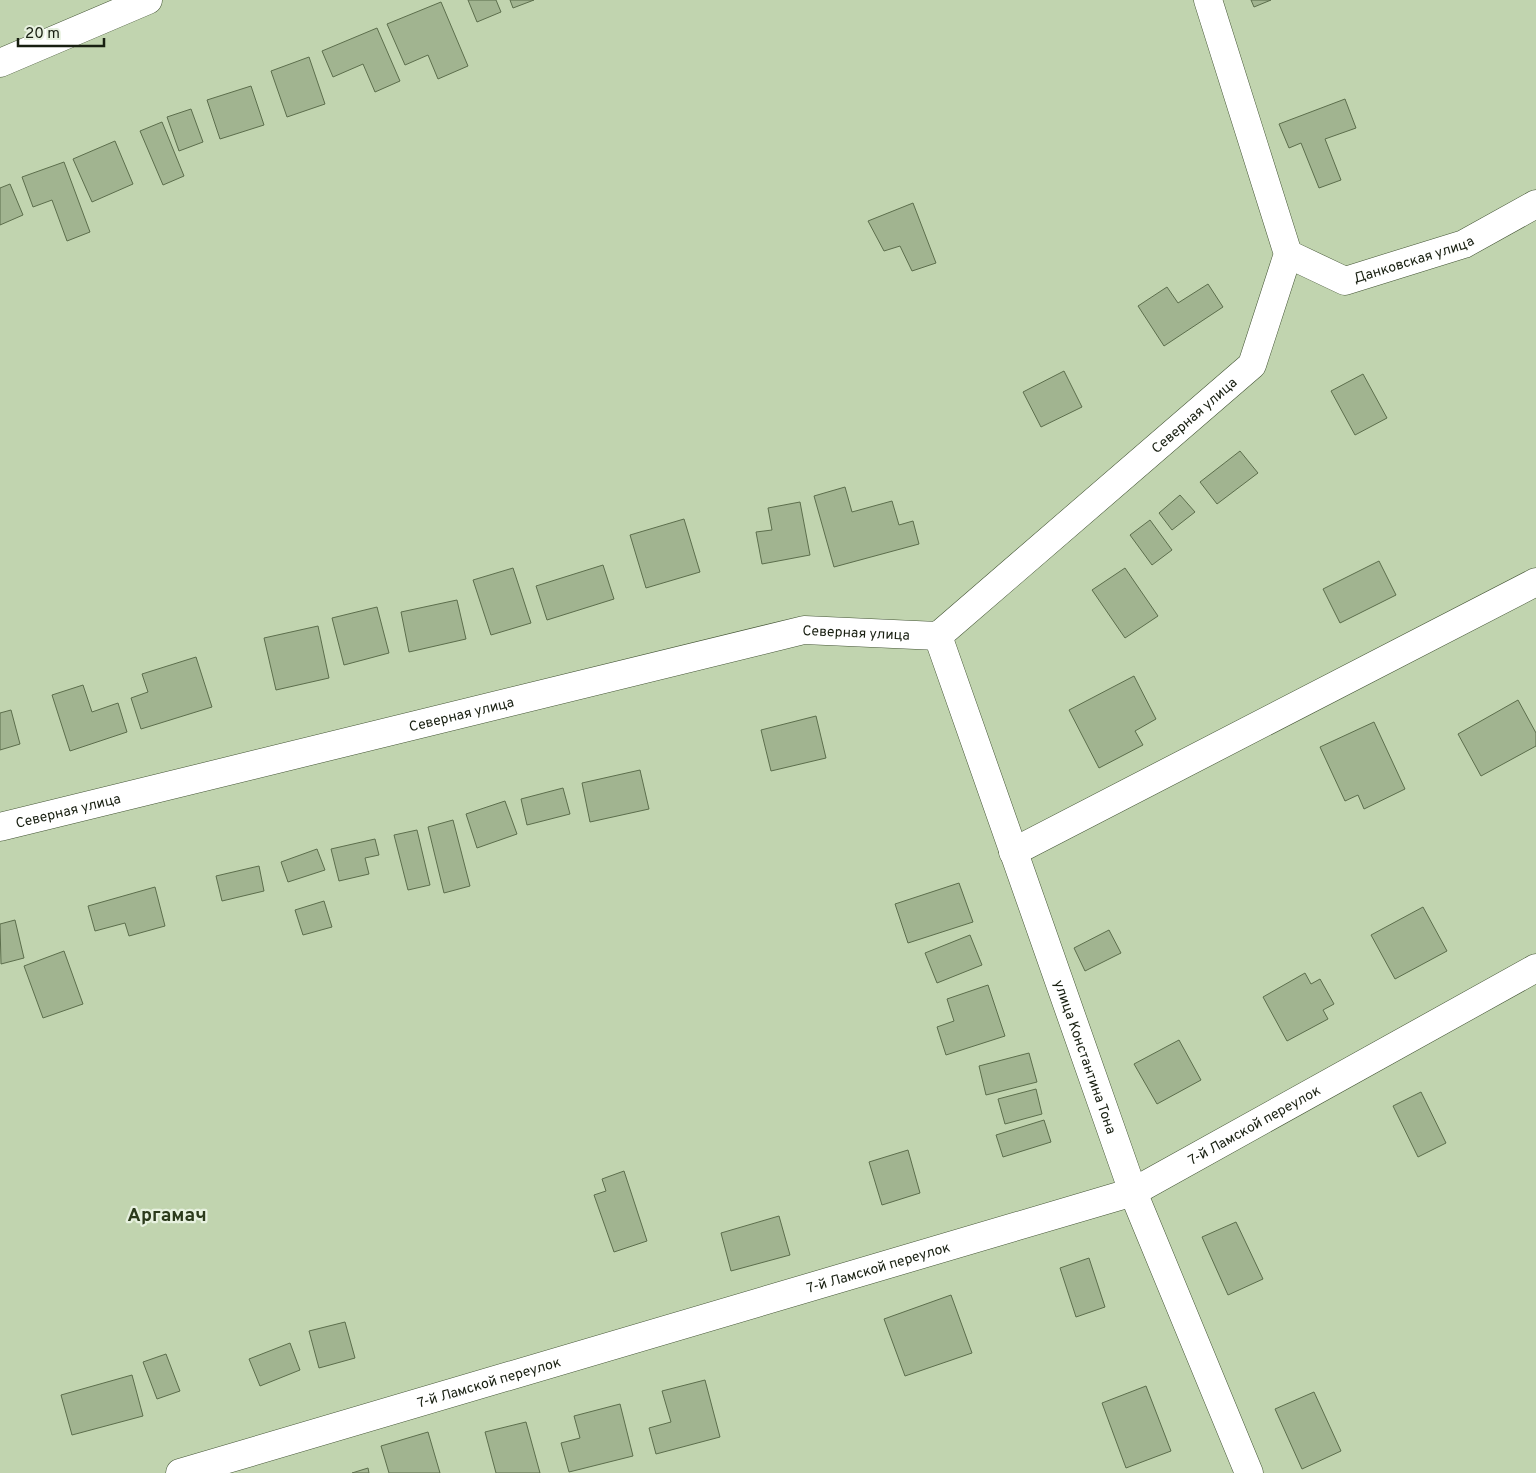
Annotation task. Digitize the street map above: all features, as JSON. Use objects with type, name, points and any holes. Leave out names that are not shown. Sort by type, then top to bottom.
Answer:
[{"type":"street","points":[[0,63],[148,0]]},
{"type":"street","points":[[1208,0],[1288,254]]},
{"type":"street","name":"Данковская улица","points":[[1288,254],[1345,281],[1464,244],[1536,204]]},
{"type":"street","name":"Северная улица","points":[[0,827],[804,630],[938,636],[1252,365],[1288,254]]},
{"type":"street","points":[[1013,852],[1536,582]]},
{"type":"street","name":"улица Константина Тона","points":[[938,636],[1133,1192],[1249,1473]]},
{"type":"street","name":"7-й Ламской переулок","points":[[180,1473],[1133,1192],[1536,968]]},
{"type":"building","points":[[468,0],[496,0],[501,12],[477,22]]},
{"type":"building","points":[[510,0],[534,0],[513,8]]},
{"type":"building","points":[[1251,0],[1271,0],[1254,7]]},
{"type":"building","points":[[441,2],[468,66],[438,79],[428,55],[405,65],[387,24]]},
{"type":"building","points":[[377,28],[400,81],[375,92],[363,64],[333,77],[322,51]]},
{"type":"building","points":[[309,57],[325,104],[287,117],[271,71]]},
{"type":"building","points":[[251,86],[264,125],[220,139],[207,100]]},
{"type":"building","points":[[1345,99],[1356,128],[1325,139],[1341,180],[1319,188],[1301,143],[1289,148],[1279,124]]},
{"type":"building","points":[[191,109],[203,142],[179,151],[167,117]]},
{"type":"building","points":[[162,122],[184,176],[163,185],[140,131]]},
{"type":"building","points":[[115,141],[133,184],[92,202],[73,159]]},
{"type":"building","points":[[64,162],[90,232],[67,241],[52,200],[33,207],[22,177]]},
{"type":"building","points":[[10,184],[23,215],[0,225],[0,188]]},
{"type":"building","points":[[913,203],[936,263],[912,271],[900,246],[884,251],[868,221]]},
{"type":"building","points":[[1208,284],[1223,307],[1164,346],[1138,306],[1167,287],[1178,303]]},
{"type":"building","points":[[1064,371],[1082,407],[1041,427],[1023,392]]},
{"type":"building","points":[[1363,374],[1387,418],[1355,435],[1331,391]]},
{"type":"building","points":[[1240,451],[1258,473],[1217,504],[1200,482]]},
{"type":"building","points":[[845,487],[852,512],[892,501],[899,525],[913,521],[919,544],[834,567],[814,496]]},
{"type":"building","points":[[1180,495],[1195,512],[1172,530],[1159,513]]},
{"type":"building","points":[[800,502],[810,555],[762,564],[756,532],[772,530],[768,508]]},
{"type":"building","points":[[684,519],[700,572],[646,588],[630,535]]},
{"type":"building","points":[[1150,520],[1172,550],[1152,565],[1130,535]]},
{"type":"building","points":[[1379,561],[1396,595],[1340,623],[1323,589]]},
{"type":"building","points":[[603,565],[614,599],[547,620],[536,586]]},
{"type":"building","points":[[513,568],[531,623],[491,635],[473,580]]},
{"type":"building","points":[[1125,568],[1158,616],[1125,638],[1092,590]]},
{"type":"building","points":[[457,600],[466,639],[409,652],[401,612]]},
{"type":"building","points":[[377,607],[389,653],[344,665],[332,618]]},
{"type":"building","points":[[318,626],[329,678],[276,690],[264,638]]},
{"type":"building","points":[[196,657],[212,707],[141,729],[131,698],[148,692],[142,674]]},
{"type":"building","points":[[1134,676],[1156,719],[1135,731],[1143,745],[1099,768],[1069,710]]},
{"type":"building","points":[[83,685],[92,712],[118,703],[127,732],[70,751],[52,695]]},
{"type":"building","points":[[1518,700],[1536,733],[1536,746],[1481,776],[1458,734]]},
{"type":"building","points":[[11,710],[20,744],[0,750],[0,713]]},
{"type":"building","points":[[816,716],[826,758],[771,771],[761,730]]},
{"type":"building","points":[[1374,722],[1405,789],[1364,809],[1358,795],[1345,801],[1320,747]]},
{"type":"building","points":[[640,770],[649,809],[590,822],[582,783]]},
{"type":"building","points":[[563,788],[570,814],[527,825],[521,799]]},
{"type":"building","points":[[505,801],[517,834],[477,848],[466,814]]},
{"type":"building","points":[[453,820],[470,886],[444,893],[428,827]]},
{"type":"building","points":[[417,830],[430,885],[408,890],[394,835]]},
{"type":"building","points":[[375,839],[379,855],[365,858],[369,874],[339,881],[331,849]]},
{"type":"building","points":[[317,849],[325,870],[288,882],[281,862]]},
{"type":"building","points":[[259,866],[264,891],[222,901],[216,876]]},
{"type":"building","points":[[959,883],[973,922],[908,943],[895,904]]},
{"type":"building","points":[[155,887],[165,926],[129,936],[125,923],[95,931],[88,906]]},
{"type":"building","points":[[324,901],[332,927],[303,935],[295,910]]},
{"type":"building","points":[[1423,907],[1447,951],[1395,979],[1371,935]]},
{"type":"building","points":[[15,920],[24,958],[1,964],[0,924]]},
{"type":"building","points":[[1109,930],[1121,953],[1085,971],[1074,948]]},
{"type":"building","points":[[970,935],[982,965],[937,983],[925,953]]},
{"type":"building","points":[[64,951],[83,1004],[43,1018],[24,966]]},
{"type":"building","points":[[1305,973],[1311,984],[1320,979],[1334,1004],[1323,1010],[1328,1019],[1287,1041],[1263,997]]},
{"type":"building","points":[[988,985],[1005,1036],[946,1055],[937,1027],[954,1021],[947,999]]},
{"type":"building","points":[[1179,1040],[1201,1080],[1157,1104],[1134,1064]]},
{"type":"building","points":[[1029,1053],[1037,1082],[986,1095],[979,1066]]},
{"type":"building","points":[[1036,1089],[1042,1114],[1005,1124],[998,1099]]},
{"type":"building","points":[[1421,1092],[1446,1143],[1418,1157],[1393,1106]]},
{"type":"building","points":[[1044,1120],[1051,1142],[1003,1157],[996,1135]]},
{"type":"building","points":[[908,1150],[920,1193],[882,1205],[869,1162]]},
{"type":"building","points":[[624,1171],[647,1241],[614,1252],[594,1195],[606,1191],[602,1179]]},
{"type":"building","points":[[779,1216],[790,1255],[731,1271],[721,1233]]},
{"type":"building","points":[[1236,1222],[1263,1279],[1228,1295],[1202,1237]]},
{"type":"building","points":[[1089,1258],[1105,1307],[1076,1317],[1060,1268]]},
{"type":"building","points":[[951,1295],[972,1353],[905,1376],[884,1319]]},
{"type":"building","points":[[345,1322],[355,1358],[319,1368],[309,1331]]},
{"type":"building","points":[[290,1343],[300,1370],[260,1386],[249,1359]]},
{"type":"building","points":[[166,1354],[180,1391],[157,1399],[143,1362]]},
{"type":"building","points":[[132,1375],[143,1416],[72,1435],[61,1395]]},
{"type":"building","points":[[705,1380],[720,1437],[656,1454],[649,1428],[671,1422],[662,1391]]},
{"type":"building","points":[[1146,1386],[1171,1451],[1126,1468],[1102,1403]]},
{"type":"building","points":[[1314,1392],[1341,1451],[1302,1469],[1275,1409]]},
{"type":"building","points":[[620,1404],[633,1456],[569,1472],[561,1443],[580,1438],[574,1416]]},
{"type":"building","points":[[526,1422],[540,1473],[496,1473],[485,1432]]},
{"type":"building","points":[[428,1432],[440,1473],[389,1473],[381,1446]]},
{"type":"building","points":[[368,1468],[369,1473],[352,1473]]},
{"type":"district","name":"Аргамач","points":[[167,1214]]}]
